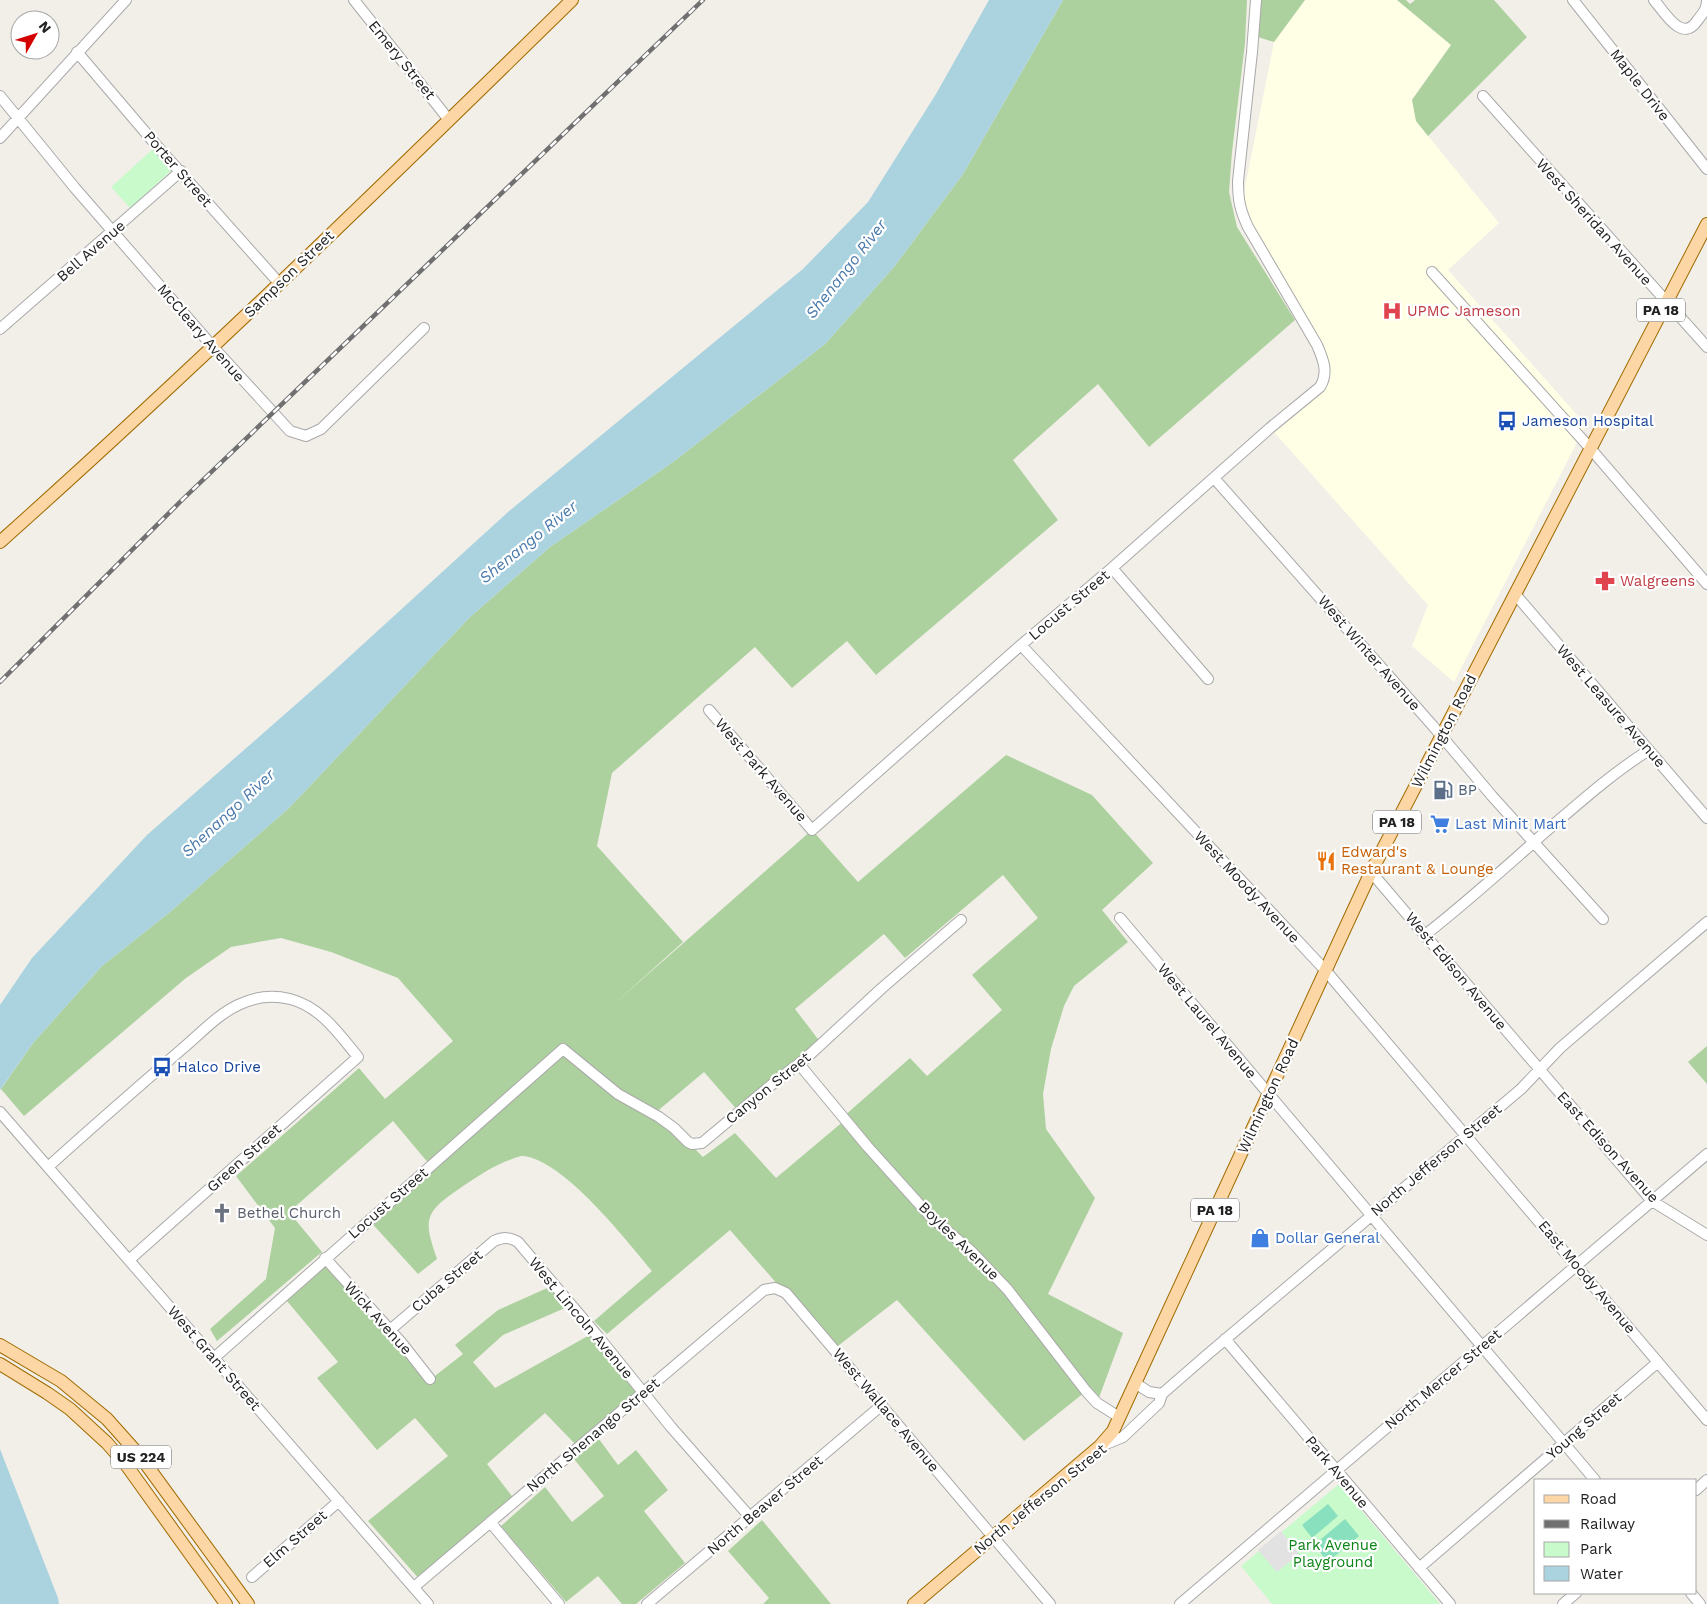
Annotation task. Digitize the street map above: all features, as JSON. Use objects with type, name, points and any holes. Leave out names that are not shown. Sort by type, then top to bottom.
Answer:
[{"type":"main road","name":"Sampson Street","points":[[0,542],[98,455],[280,284],[572,0]]},
{"type":"main road","name":"Wilmington Road","points":[[1135,1383],[1371,872],[1707,224]]},
{"type":"main road","name":"US 224","points":[[0,1346],[61,1381],[107,1419],[140,1456],[248,1604]]},
{"type":"main road","name":"US 224","points":[[3,1366],[47,1392],[70,1409],[107,1443],[127,1466],[226,1604]]},
{"type":"main road","name":"PA 18","points":[[1100,1446],[1109,1436],[1135,1383]]},
{"type":"main road","name":"North Jefferson Street","points":[[914,1604],[1100,1446]]},
{"type":"street","points":[[0,138],[126,0]]},
{"type":"street","name":"Emery Street","points":[[354,0],[449,120]]},
{"type":"street","name":"Locust Street","points":[[812,830],[1270,428],[1320,387],[1324,379],[1325,363],[1317,345],[1248,227],[1238,201],[1238,181],[1256,0]]},
{"type":"street","name":"Maple Drive","points":[[1573,0],[1707,169]]},
{"type":"street","points":[[1654,0],[1678,27],[1683,30],[1691,28],[1704,20],[1707,0]]},
{"type":"street","name":"Porter Street","points":[[77,52],[280,284]]},
{"type":"street","name":"McCleary Avenue","points":[[0,96],[113,232],[213,347],[290,431],[306,436],[321,429],[424,328]]},
{"type":"street","name":"West Sheridan Avenue","points":[[1482,96],[1707,347]]},
{"type":"street","name":"Bell Avenue","points":[[0,330],[181,172]]},
{"type":"street","points":[[1432,272],[1590,448],[1707,584]]},
{"type":"street","name":"West Winter Avenue","points":[[1214,478],[1442,736],[1492,796],[1603,919]]},
{"type":"street","points":[[1112,568],[1208,679]]},
{"type":"street","name":"West Leasure Avenue","points":[[1515,594],[1707,818]]},
{"type":"street","name":"West Moody Avenue","points":[[1021,646],[1326,971],[1466,1135]]},
{"type":"street","name":"West Park Avenue","points":[[709,710],[812,830]]},
{"type":"street","points":[[1426,935],[1613,774],[1648,750]]},
{"type":"street","name":"West Edison Avenue","points":[[1371,872],[1540,1069]]},
{"type":"street","name":"West Laurel Avenue","points":[[1120,918],[1594,1479]]},
{"type":"street","name":"Canyon Street","points":[[563,1049],[618,1094],[659,1117],[692,1144],[702,1143],[798,1064],[961,920]]},
{"type":"street","name":"North Jefferson Street","points":[[1100,1446],[1123,1437],[1159,1403],[1162,1394],[1521,1089],[1560,1048],[1707,922]]},
{"type":"street","name":"Green Street","points":[[48,1167],[182,1049],[228,1011],[240,1004],[268,997],[292,1000],[318,1012],[329,1022],[358,1057],[129,1260]]},
{"type":"street","name":"Locust Street","points":[[214,1358],[563,1049]]},
{"type":"street","name":"Boyles Avenue","points":[[798,1064],[867,1146],[930,1216],[971,1251],[1008,1290],[1086,1392],[1097,1403],[1119,1417]]},
{"type":"street","name":"East Edison Avenue","points":[[1540,1069],[1652,1201],[1707,1235]]},
{"type":"street","name":"West Grant Street","points":[[3,1115],[428,1604]]},
{"type":"street","name":"East Moody Avenue","points":[[1466,1135],[1707,1420]]},
{"type":"street","name":"North Mercer Street","points":[[1180,1604],[1707,1154]]},
{"type":"street","name":"Cuba Street","points":[[390,1330],[494,1241],[506,1238]]},
{"type":"street","name":"West Lincoln Avenue","points":[[506,1238],[518,1242],[602,1340],[671,1427],[750,1517]]},
{"type":"street","name":"Wick Avenue","points":[[325,1258],[401,1342],[430,1379]]},
{"type":"street","name":"North Shenango Street","points":[[414,1587],[764,1290],[775,1288]]},
{"type":"street","name":"West Wallace Avenue","points":[[775,1288],[786,1293],[1050,1604]]},
{"type":"street","name":"Park Avenue","points":[[1225,1339],[1450,1604]]},
{"type":"street","name":"Young Street","points":[[1419,1568],[1658,1362]]},
{"type":"street","points":[[1135,1383],[1149,1392],[1162,1394]]},
{"type":"street","name":"North Beaver Street","points":[[648,1604],[882,1406]]},
{"type":"street","points":[[1697,1489],[1707,1480]]},
{"type":"street","name":"Elm Street","points":[[252,1577],[339,1501]]},
{"type":"street","points":[[490,1522],[559,1604]]},
{"type":"street","points":[[1563,1604],[1575,1594]]},
{"type":"street","points":[[1692,1594],[1700,1604]]},
{"type":"shaded area","name":"UPMC Jameson","points":[[1305,0],[1397,0],[1451,45],[1412,99],[1416,121],[1499,223],[1448,270],[1586,425],[1454,682],[1412,646],[1428,605],[1274,432],[1330,382],[1330,365],[1324,351],[1251,227],[1245,209],[1244,192],[1274,42]]},
{"type":"shaded area","points":[[1281,1531],[1299,1554],[1277,1572],[1258,1550]]},
{"type":"green space","points":[[1063,0],[1247,0],[1245,43],[1229,192],[1237,227],[1295,320],[1149,447],[1098,384],[1013,460],[1058,520],[876,675],[847,641],[792,688],[755,647],[612,773],[597,846],[683,942],[614,1004],[812,830],[858,882],[1006,755],[1092,795],[1153,863],[1102,910],[1128,942],[1074,986],[1064,1006],[1051,1049],[1043,1094],[1046,1129],[1095,1198],[1048,1294],[1123,1333],[1097,1403],[1085,1392],[1024,1441],[897,1300],[834,1349],[730,1230],[607,1334],[594,1321],[652,1271],[611,1222],[575,1186],[557,1171],[539,1161],[523,1156],[504,1162],[483,1173],[437,1206],[429,1220],[429,1228],[437,1259],[418,1274],[368,1219],[430,1165],[393,1121],[289,1212],[322,1252],[217,1341],[210,1329],[266,1279],[275,1228],[236,1176],[359,1068],[385,1099],[453,1041],[398,978],[331,952],[281,938],[231,947],[186,978],[24,1116],[1,1089],[33,1043],[102,966],[170,912],[289,808],[469,618],[550,547],[673,462],[825,344],[894,267],[963,174]],"holes":[[[1003,875],[1038,918],[972,975],[1002,1010],[927,1076],[910,1058],[843,1117],[845,1120],[776,1178],[735,1133],[703,1157],[654,1114],[704,1072],[739,1112],[821,1043],[795,1009],[884,934],[905,958]]]},
{"type":"green space","points":[[1260,0],[1305,0],[1274,42],[1258,37]]},
{"type":"green space","points":[[1397,0],[1406,0],[1410,4],[1415,0],[1494,0],[1527,37],[1428,136],[1416,121],[1412,100],[1451,45]]},
{"type":"green space","points":[[154,148],[173,169],[130,208],[111,187]]},
{"type":"green space","points":[[1707,1046],[1707,1084],[1688,1062]]},
{"type":"green space","points":[[325,1258],[431,1379],[463,1354],[455,1345],[498,1310],[554,1285],[572,1305],[503,1335],[473,1362],[495,1388],[595,1332],[644,1393],[578,1447],[545,1413],[487,1464],[515,1500],[421,1581],[368,1521],[448,1456],[415,1418],[377,1450],[317,1378],[338,1362],[282,1295]]},
{"type":"green space","points":[[599,1439],[618,1465],[636,1450],[668,1490],[644,1511],[685,1563],[636,1604],[622,1604],[598,1576],[566,1602],[501,1526],[545,1487],[572,1522],[604,1496],[574,1459]]},
{"type":"green space","name":"Park Avenue Playground","points":[[1339,1484],[1440,1604],[1272,1604],[1241,1566]]},
{"type":"green space","points":[[1328,1504],[1338,1516],[1312,1538],[1302,1525]]},
{"type":"green space","points":[[1345,1519],[1359,1536],[1328,1562],[1314,1545]]},
{"type":"green space","points":[[762,1520],[831,1604],[763,1604],[769,1598],[728,1551]]},
{"type":"water","name":"Shenango River","points":[[989,0],[1063,0],[963,174],[894,267],[825,344],[673,462],[550,547],[469,618],[289,808],[170,912],[102,966],[33,1043],[0,1090],[0,1005],[32,958],[147,835],[326,678],[508,512],[803,269],[868,202],[936,94]]},
{"type":"water","points":[[0,1449],[58,1598],[59,1604],[0,1604]]},
{"type":"railway","points":[[0,682],[181,501],[703,0]]},
{"type":"place","name":"UPMC Jameson","points":[[1392,311]]},
{"type":"place","name":"Jameson Hospital","points":[[1507,421]]},
{"type":"place","name":"Walgreens","points":[[1605,581]]},
{"type":"place","name":"BP","points":[[1443,790]]},
{"type":"place","name":"Last Minit Mart","points":[[1440,824]]},
{"type":"place","name":"Edward's Restaurant & Lounge","points":[[1326,861]]},
{"type":"place","name":"Halco Drive","points":[[162,1067]]},
{"type":"place","name":"Bethel Church","points":[[222,1213]]},
{"type":"place","name":"Dollar General","points":[[1260,1238]]}]
